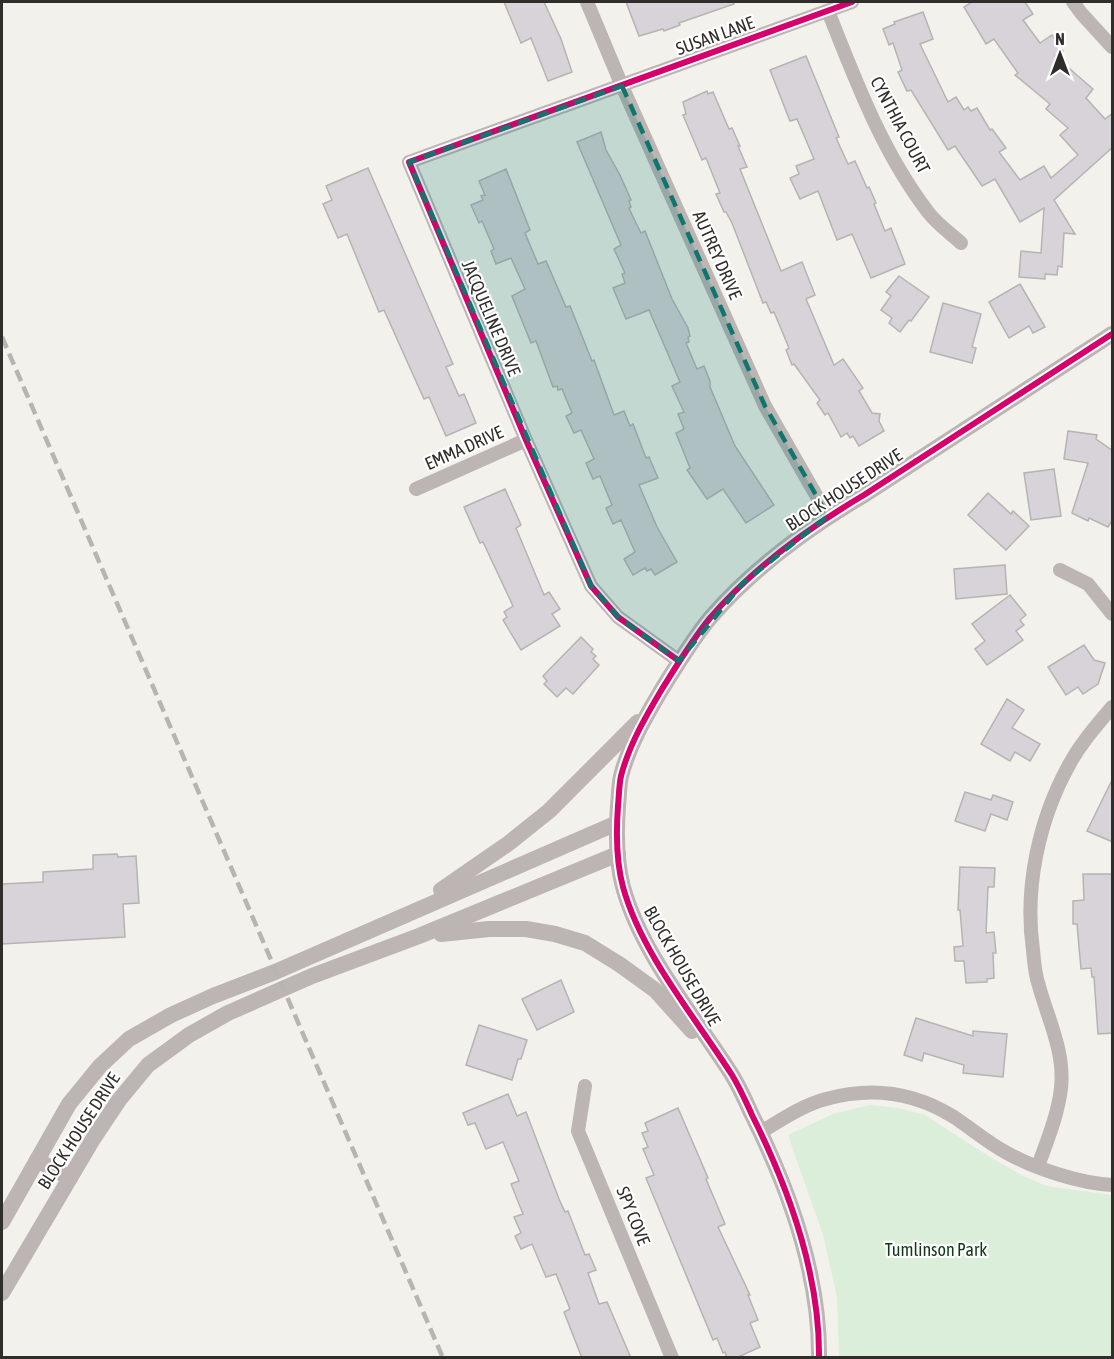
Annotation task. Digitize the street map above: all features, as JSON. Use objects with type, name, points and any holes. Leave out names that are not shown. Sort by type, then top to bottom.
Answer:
[{"type":"street","name":"AUTREY DRIVE","points":[[587,2],[622,86],[765,406],[828,516]]},
{"type":"street","name":"SUSAN LANE","points":[[622,86],[852,2]]},
{"type":"street","points":[[1073,2],[1081,14],[1113,48]]},
{"type":"street","name":"CYNTHIA COURT","points":[[828,10],[852,73],[902,173],[929,213],[961,243]]},
{"type":"street","name":"JACQUELINE DRIVE","points":[[622,86],[409,162],[526,440],[591,586],[618,617],[679,661]]},
{"type":"street","name":"BLOCK HOUSE DRIVE","points":[[819,1358],[815,1297],[802,1241],[782,1182],[761,1132],[733,1077],[688,1009],[634,918],[623,886],[618,854],[617,823],[621,777],[630,748],[679,661],[710,618],[744,583],[787,546],[828,516],[1113,334]]},
{"type":"street","name":"EMMA DRIVE","points":[[416,489],[526,440]]},
{"type":"street","points":[[1060,570],[1088,584],[1113,614]]},
{"type":"street","points":[[1038,1166],[1054,1122],[1062,1086],[1059,1052],[1038,984],[1032,947],[1031,913],[1034,870],[1040,838],[1054,796],[1069,764],[1113,707]]},
{"type":"street","points":[[399,916],[470,871],[549,811],[649,711]]},
{"type":"street","name":"BLOCK HOUSE DRIVE","points":[[2,1222],[69,1104],[100,1066],[129,1039],[171,1015],[204,1000],[275,972],[399,916],[617,823]]},
{"type":"street","name":"BLOCK HOUSE DRIVE","points":[[2,1293],[118,1100],[148,1065],[189,1035],[228,1013],[312,976],[419,936],[618,854]]},
{"type":"street","points":[[419,936],[489,929],[526,929],[555,934],[585,943],[620,964],[655,990],[733,1077]]},
{"type":"street","name":"SPY COVE","points":[[585,1086],[578,1131],[672,1358]]},
{"type":"street","points":[[761,1132],[795,1112],[825,1099],[870,1091],[903,1094],[928,1103],[954,1117],[987,1142],[1010,1155],[1069,1177],[1113,1185]]},
{"type":"street","points":[[37,1160],[70,1178]]},
{"type":"highlighted area","points":[[622,86],[765,406],[828,516],[743,583],[679,661],[618,617],[591,586],[409,162]]},
{"type":"green space","name":"Tumlinson Park","points":[[870,1105],[898,1108],[925,1115],[985,1154],[1021,1175],[1046,1186],[1112,1195],[1112,1357],[839,1357],[837,1297],[823,1235],[788,1135],[833,1114]]},
{"type":"building","points":[[504,2],[544,2],[561,39],[572,72],[548,81],[531,38],[521,43]]},
{"type":"building","points":[[626,2],[734,2],[734,4],[679,23],[680,25],[664,31],[663,29],[639,36]]},
{"type":"building","points":[[972,2],[1025,2],[1033,14],[1023,20],[1040,43],[1052,35],[1063,51],[1055,56],[1093,89],[1086,98],[1105,119],[1113,113],[1113,147],[1054,200],[1075,234],[1064,233],[1062,267],[1058,266],[1057,275],[1045,274],[1045,279],[1019,277],[1021,251],[1041,253],[1044,208],[1020,222],[995,179],[982,186],[955,146],[948,150],[911,90],[907,91],[898,72],[902,70],[893,43],[889,45],[883,29],[895,24],[894,22],[923,12],[933,39],[920,44],[948,102],[956,97],[964,110],[968,107],[971,111],[977,108],[990,130],[992,129],[1006,148],[999,152],[1020,180],[1044,166],[1051,178],[1078,155],[1060,135],[1068,128],[1046,109],[1050,104],[1015,75],[1018,73],[994,39],[986,44],[964,7]]},
{"type":"building","points":[[806,56],[848,164],[855,161],[876,203],[874,204],[885,231],[891,228],[905,264],[871,278],[852,234],[837,240],[818,191],[800,199],[790,178],[799,174],[796,166],[814,159],[797,119],[790,121],[770,70]]},
{"type":"building","points":[[707,91],[708,94],[713,92],[729,129],[732,128],[740,146],[738,146],[747,167],[740,169],[781,271],[802,262],[815,295],[806,299],[834,365],[843,359],[863,388],[859,391],[872,413],[880,414],[879,421],[884,431],[859,446],[853,436],[850,438],[847,433],[841,437],[828,413],[825,415],[817,403],[820,400],[794,364],[792,365],[786,350],[789,348],[774,312],[771,313],[766,302],[763,303],[732,223],[716,194],[720,193],[706,158],[702,160],[683,115],[686,114],[683,102]]},
{"type":"building","points":[[601,132],[606,150],[631,200],[629,208],[641,233],[645,231],[672,299],[688,328],[690,336],[688,337],[689,342],[686,343],[697,369],[704,366],[710,387],[735,446],[774,505],[746,523],[723,489],[707,499],[687,470],[690,468],[676,433],[684,429],[678,414],[684,412],[672,386],[680,382],[649,310],[626,319],[613,288],[625,283],[622,274],[625,273],[614,249],[621,245],[577,142]]},
{"type":"building","points":[[368,168],[453,364],[446,367],[459,396],[464,394],[476,423],[446,436],[429,397],[424,399],[384,310],[379,312],[347,234],[338,238],[323,204],[332,200],[326,186]]},
{"type":"building","points":[[506,169],[530,230],[525,233],[538,264],[546,261],[566,307],[570,306],[592,361],[594,360],[614,415],[624,411],[630,426],[633,424],[646,458],[649,457],[658,478],[639,485],[657,527],[677,562],[655,575],[651,569],[647,571],[645,568],[633,575],[624,559],[635,552],[621,520],[613,524],[606,508],[612,505],[600,476],[593,479],[586,463],[594,459],[581,430],[574,433],[566,416],[572,413],[562,389],[558,390],[557,386],[553,387],[536,341],[531,343],[512,296],[525,289],[511,258],[496,264],[491,251],[494,249],[482,221],[479,223],[471,205],[483,200],[481,196],[485,195],[479,181]]},
{"type":"building","points":[[899,276],[929,297],[900,332],[889,323],[892,318],[881,310],[891,296],[886,292]]},
{"type":"building","points":[[1020,284],[1045,327],[1033,333],[1029,326],[1009,338],[989,302]]},
{"type":"building","points":[[943,303],[981,314],[972,347],[976,348],[972,363],[930,352]]},
{"type":"building","points":[[1068,431],[1097,435],[1096,439],[1113,451],[1113,519],[1108,527],[1072,513],[1088,463],[1064,459]]},
{"type":"building","points":[[1054,469],[1061,516],[1031,520],[1024,473]]},
{"type":"building","points":[[505,489],[521,525],[516,528],[544,595],[549,592],[560,609],[552,614],[560,626],[521,650],[503,620],[507,617],[504,612],[513,606],[464,507]]},
{"type":"building","points":[[988,493],[1011,514],[1013,511],[1029,526],[1006,550],[968,515]]},
{"type":"building","points":[[1005,565],[1007,594],[956,599],[954,569]]},
{"type":"building","points":[[1010,595],[1026,615],[1020,620],[1024,625],[1016,631],[1023,640],[987,665],[975,649],[985,641],[972,624]]},
{"type":"building","points":[[581,637],[593,649],[591,652],[596,656],[593,659],[599,665],[573,694],[566,688],[557,697],[544,684],[547,681],[543,676]]},
{"type":"building","points":[[1084,645],[1094,660],[1105,663],[1098,684],[1083,694],[1078,687],[1066,695],[1048,667]]},
{"type":"building","points":[[1007,699],[1024,710],[1012,728],[1040,744],[1030,761],[1015,752],[1010,761],[981,744]]},
{"type":"building","points":[[1113,778],[1113,842],[1087,831]]},
{"type":"building","points":[[965,792],[991,800],[993,795],[1013,802],[1007,820],[991,814],[985,831],[955,821]]},
{"type":"building","points":[[117,854],[118,857],[136,856],[139,903],[123,904],[125,937],[2,944],[2,884],[43,882],[43,872],[93,869],[93,855]]},
{"type":"building","points":[[960,867],[995,868],[994,887],[988,887],[986,933],[994,932],[996,953],[993,953],[994,978],[987,979],[987,982],[966,983],[964,961],[955,961],[954,947],[963,946],[960,910],[958,910]]},
{"type":"building","points":[[1083,874],[1112,874],[1113,1033],[1098,1034],[1094,977],[1092,977],[1091,968],[1081,969],[1077,924],[1073,924],[1073,901],[1084,900]]},
{"type":"building","points":[[561,980],[574,1012],[537,1030],[522,999]]},
{"type":"building","points":[[916,1018],[973,1036],[973,1031],[1007,1034],[1003,1077],[963,1073],[964,1065],[924,1053],[922,1061],[904,1055]]},
{"type":"building","points":[[479,1025],[527,1040],[512,1080],[466,1065]]},
{"type":"building","points":[[508,1094],[517,1116],[526,1112],[559,1199],[565,1212],[568,1211],[585,1255],[589,1254],[596,1270],[588,1273],[599,1304],[607,1302],[631,1358],[582,1358],[564,1312],[570,1309],[556,1274],[546,1277],[532,1244],[521,1249],[515,1236],[521,1233],[514,1217],[523,1214],[511,1184],[519,1181],[503,1142],[486,1149],[475,1123],[468,1125],[463,1113]]},
{"type":"building","points":[[678,1108],[725,1224],[718,1227],[750,1295],[748,1295],[758,1320],[750,1323],[760,1347],[736,1358],[727,1358],[717,1338],[713,1340],[646,1178],[654,1175],[643,1149],[648,1147],[642,1133],[648,1131],[645,1123]]},
{"type":"railway","points":[[2,337],[443,1358]]},
{"type":"cycle path","points":[[679,661],[618,617],[591,586],[526,440],[409,162],[852,2]]},
{"type":"cycle path","points":[[819,1358],[818,1327],[808,1264],[790,1203],[766,1143],[735,1080],[670,984],[631,912],[623,887],[618,857],[617,816],[621,776],[638,731],[679,662],[710,618],[744,582],[822,521],[1112,334]]}]
